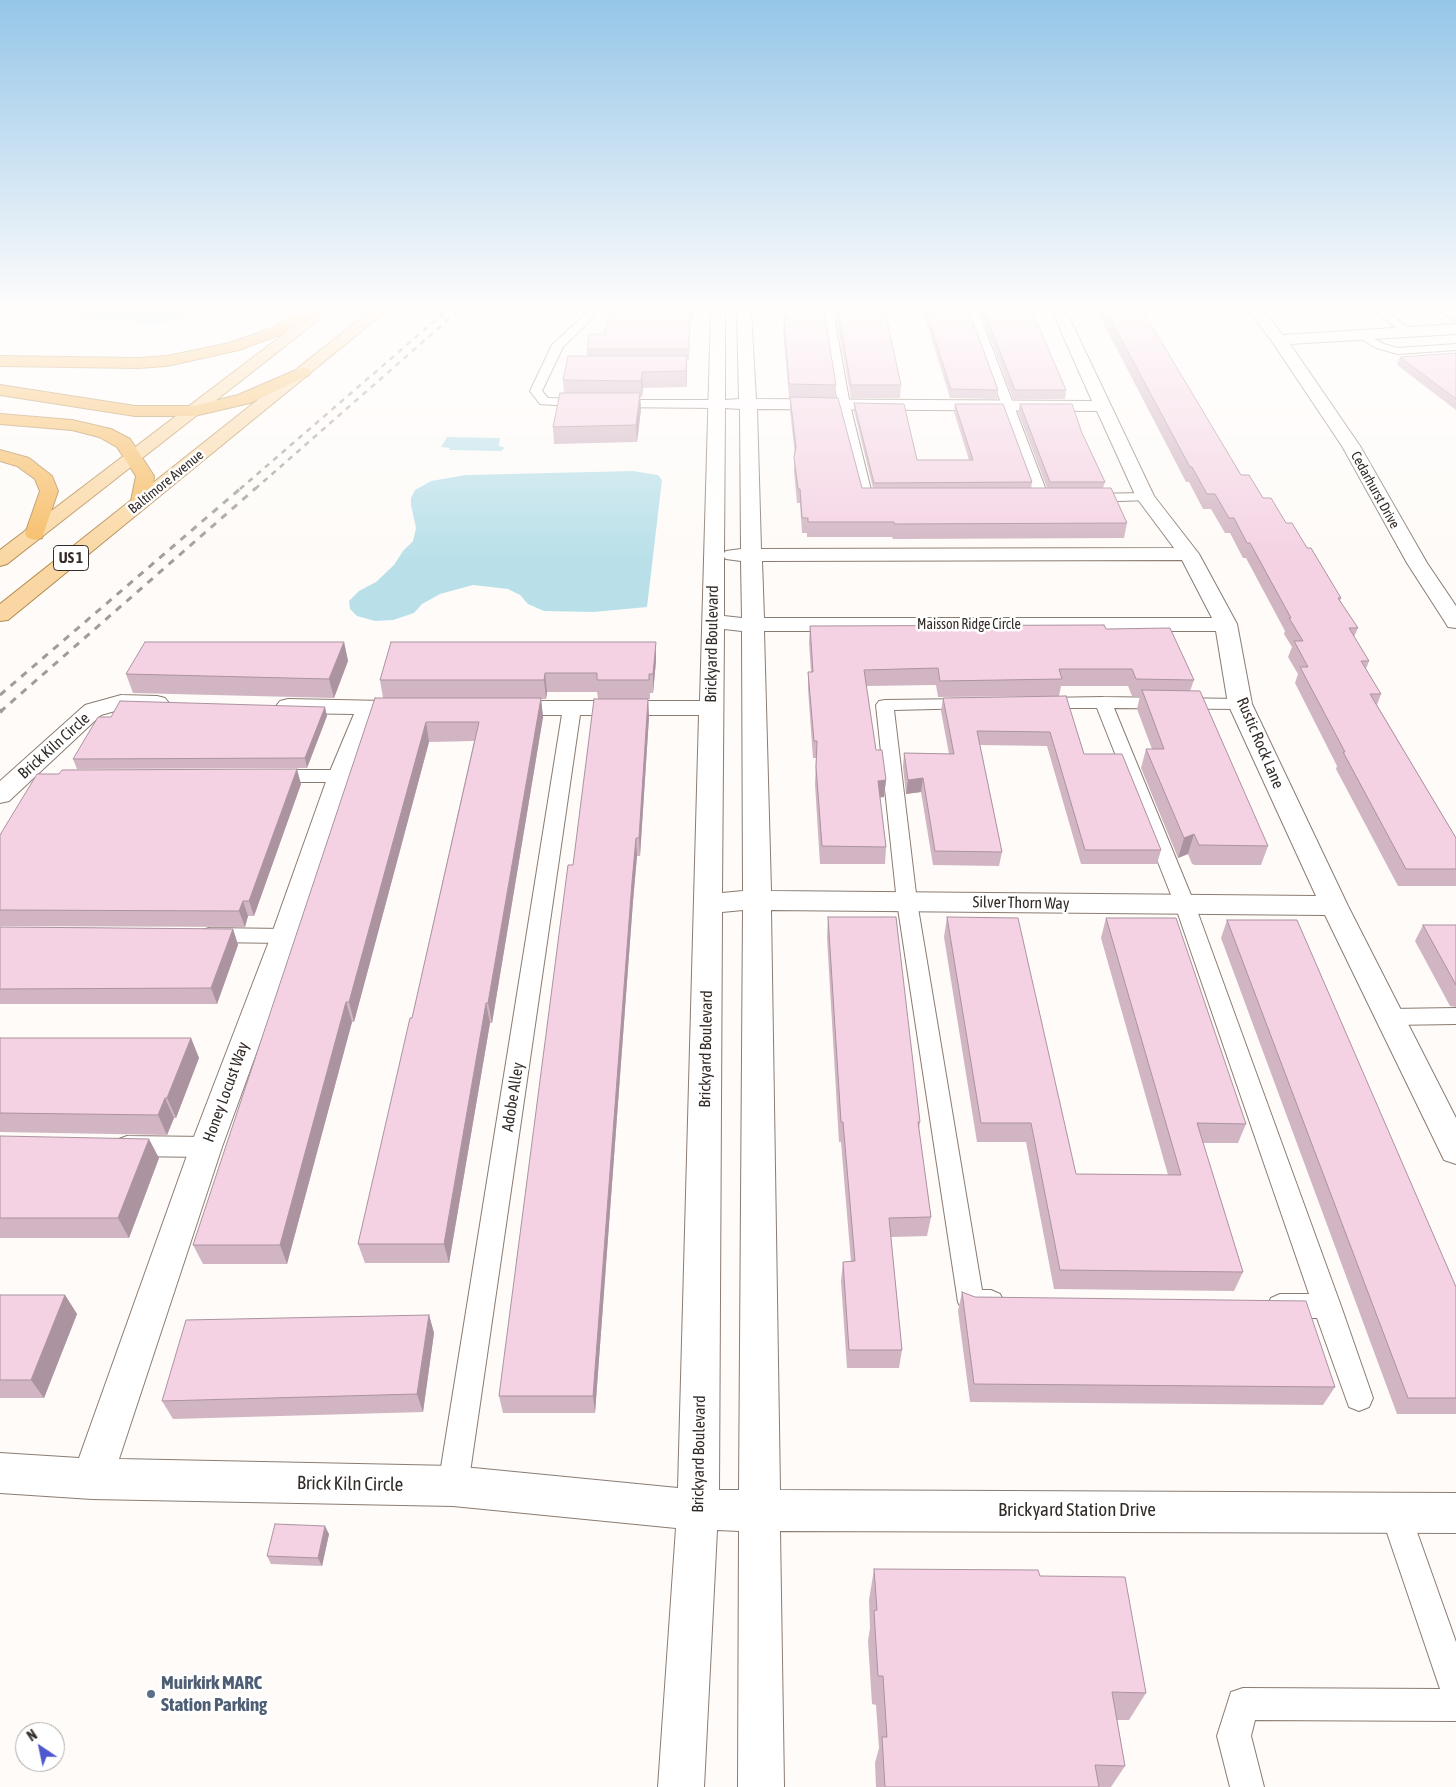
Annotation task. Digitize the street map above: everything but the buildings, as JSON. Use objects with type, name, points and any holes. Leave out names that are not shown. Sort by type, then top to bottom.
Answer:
[{"type":"highway","points":[[28,394],[135,411],[194,411],[244,399],[254,394]]},
{"type":"highway","points":[[0,420],[54,422],[105,433],[124,443],[145,476],[142,501]]},
{"type":"highway","points":[[0,455],[23,462],[43,476],[49,491],[35,534]]},
{"type":"main road","name":"US 1","points":[[0,560],[215,394]]},
{"type":"main road","name":"Baltimore Avenue","points":[[0,615],[275,394]]},
{"type":"street","name":"Brickyard Boulevard","points":[[681,1787],[698,1510],[716,394]]},
{"type":"street","points":[[748,394],[757,900],[761,1509],[760,1787]]},
{"type":"street","name":"Rustic Rock Lane","points":[[1098,394],[1145,497],[1189,554],[1226,624],[1240,704],[1334,906],[1456,1150]]},
{"type":"street","name":"Cedarhurst Drive","points":[[1316,394],[1351,446],[1417,563],[1456,622]]},
{"type":"street","points":[[716,404],[1103,406]]},
{"type":"street","points":[[714,555],[1189,554]]},
{"type":"street","name":"Maisson Ridge Circle","points":[[713,622],[753,625],[1226,624]]},
{"type":"street","name":"Brick Kiln Circle","points":[[0,795],[93,710],[121,702],[180,703]]},
{"type":"street","points":[[270,706],[407,708]]},
{"type":"street","name":"Honey Locust Way","points":[[92,1479],[206,1147],[285,936],[340,776],[369,708]]},
{"type":"street","points":[[485,708],[711,708]]},
{"type":"street","name":"Silver Thorn Way","points":[[708,903],[757,900],[1334,906]]},
{"type":"street","name":"Brick Kiln Circle","points":[[0,1473],[92,1479],[453,1486],[698,1510]]},
{"type":"street","name":"Brickyard Station Drive","points":[[698,1510],[1456,1513]]},
{"type":"lane","points":[[538,394],[544,401],[556,403],[716,404]]},
{"type":"lane","points":[[842,394],[866,498],[896,498]]},
{"type":"lane","points":[[1005,394],[1042,498]]},
{"type":"lane","points":[[1079,498],[1145,497]]},
{"type":"lane","points":[[1104,702],[1185,904],[1359,1398]]},
{"type":"lane","points":[[1024,704],[1104,702],[1240,704]]},
{"type":"lane","points":[[984,704],[885,705],[907,902],[971,1302],[1010,1302]]},
{"type":"lane","name":"Adobe Alley","points":[[453,1486],[572,708]]},
{"type":"lane","points":[[250,776],[340,776]]},
{"type":"lane","points":[[20,777],[50,777]]},
{"type":"lane","points":[[186,935],[285,936]]},
{"type":"lane","points":[[1390,1016],[1456,1016]]},
{"type":"lane","points":[[108,1145],[206,1147]]},
{"type":"lane","points":[[1258,1305],[1328,1306]]},
{"type":"lane","points":[[1395,1512],[1456,1688]]},
{"type":"lane","points":[[1247,1787],[1234,1736],[1243,1704],[1456,1704]]},
{"type":"water","points":[[447,437],[500,438],[499,446],[505,448],[501,451],[449,450],[450,448],[441,447]]},
{"type":"water","points":[[633,471],[658,475],[662,480],[647,607],[594,612],[544,611],[528,604],[520,595],[508,589],[473,585],[440,594],[422,604],[414,613],[393,620],[375,621],[357,616],[350,609],[349,601],[359,591],[376,582],[394,565],[403,551],[413,541],[416,528],[411,498],[415,490],[431,481],[466,475]]},
{"type":"railway","points":[[240,489],[349,394]]},
{"type":"railway","points":[[255,489],[363,394]]},
{"type":"railway","points":[[0,695],[241,488]]},
{"type":"railway","points":[[2,710],[0,712],[256,488]]},
{"type":"place","name":"Muirkirk MARC Station Parking","points":[[151,1694]]}]
